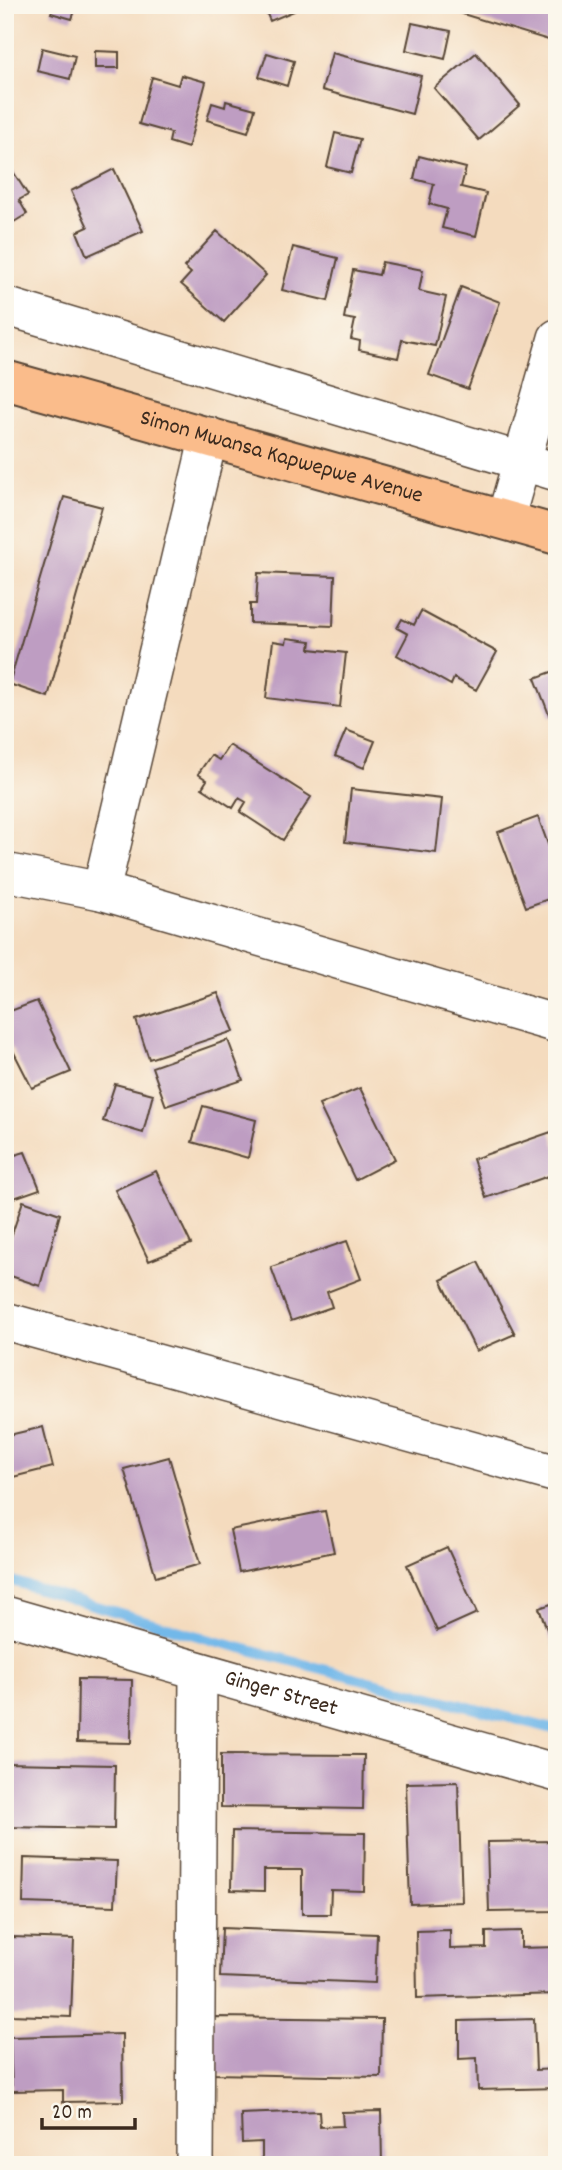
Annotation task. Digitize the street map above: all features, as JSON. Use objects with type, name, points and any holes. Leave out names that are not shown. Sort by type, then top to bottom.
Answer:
[{"type":"main road","name":"Simon Mwansa Kapwepwe Avenue","points":[[5,380],[557,535]]},
{"type":"street","points":[[5,306],[557,472]]},
{"type":"street","points":[[505,520],[557,338]]},
{"type":"street","points":[[101,891],[209,436]]},
{"type":"street","points":[[5,872],[101,891],[557,1024]]},
{"type":"street","points":[[5,1321],[557,1474]]},
{"type":"street","name":"Ginger Street","points":[[5,1615],[557,1773]]},
{"type":"street","points":[[195,2165],[198,1671]]},
{"type":"building","points":[[54,5],[77,5],[72,19],[51,13]]},
{"type":"building","points":[[263,5],[291,5],[294,11],[270,21]]},
{"type":"building","points":[[433,5],[557,5],[557,36],[555,42]]},
{"type":"building","points":[[412,23],[451,31],[445,59],[406,50]]},
{"type":"building","points":[[42,48],[75,56],[70,79],[37,71]]},
{"type":"building","points":[[95,51],[119,52],[119,68],[95,68]]},
{"type":"building","points":[[267,53],[294,61],[287,86],[259,77]]},
{"type":"building","points":[[332,53],[421,76],[412,114],[322,90]]},
{"type":"building","points":[[476,53],[520,105],[479,140],[434,88]]},
{"type":"building","points":[[181,75],[206,82],[188,148],[169,142],[171,133],[139,124],[152,77],[178,85]]},
{"type":"building","points":[[226,101],[255,109],[248,132],[207,120],[212,103],[225,107]]},
{"type":"building","points":[[335,133],[360,139],[351,173],[327,167]]},
{"type":"building","points":[[419,156],[466,168],[461,187],[486,193],[476,236],[442,228],[447,209],[429,204],[434,184],[414,179]]},
{"type":"building","points":[[5,159],[28,195],[19,200],[27,214],[9,225],[5,219]]},
{"type":"building","points":[[114,169],[143,231],[87,256],[77,232],[88,227],[71,191]]},
{"type":"building","points":[[217,231],[266,275],[224,322],[181,284],[191,273],[184,267]]},
{"type":"building","points":[[293,247],[338,258],[328,301],[282,290]]},
{"type":"building","points":[[382,262],[423,270],[419,291],[446,297],[435,346],[402,340],[398,358],[359,350],[360,341],[351,339],[355,320],[344,318],[353,270],[379,275]]},
{"type":"building","points":[[461,287],[500,302],[468,389],[429,375]]},
{"type":"building","points":[[64,497],[102,507],[48,697],[9,684]]},
{"type":"building","points":[[258,573],[335,576],[333,626],[250,623],[250,604],[256,604]]},
{"type":"building","points":[[421,611],[497,652],[476,690],[454,678],[451,685],[397,655],[408,634],[397,628],[402,619],[414,625]]},
{"type":"building","points":[[287,638],[311,641],[310,649],[346,653],[340,707],[266,698],[273,641],[286,643]]},
{"type":"building","points":[[557,670],[557,715],[550,717],[535,678]]},
{"type":"building","points":[[346,730],[375,741],[364,768],[335,756]]},
{"type":"building","points":[[229,745],[311,797],[283,840],[240,812],[246,802],[239,798],[233,808],[202,788],[207,780],[198,774],[211,755],[219,760]]},
{"type":"building","points":[[351,789],[442,799],[436,853],[345,842]]},
{"type":"building","points":[[538,817],[557,869],[557,896],[526,907],[498,832]]},
{"type":"building","points":[[218,993],[234,1031],[149,1059],[136,1020]]},
{"type":"building","points":[[37,1001],[71,1072],[32,1088],[5,1035],[5,1013]]},
{"type":"building","points":[[228,1040],[243,1080],[166,1106],[152,1067]]},
{"type":"building","points":[[115,1084],[153,1094],[143,1133],[103,1121]]},
{"type":"building","points":[[360,1088],[395,1159],[355,1180],[319,1105]]},
{"type":"building","points":[[203,1106],[256,1120],[248,1158],[192,1142]]},
{"type":"building","points":[[551,1132],[557,1150],[557,1173],[486,1198],[473,1159]]},
{"type":"building","points":[[25,1152],[40,1189],[5,1201],[5,1158]]},
{"type":"building","points":[[156,1171],[191,1244],[149,1261],[115,1190]]},
{"type":"building","points":[[23,1201],[60,1214],[40,1286],[5,1274],[5,1241],[9,1243]]},
{"type":"building","points":[[347,1241],[361,1279],[327,1292],[332,1307],[291,1321],[271,1267]]},
{"type":"building","points":[[478,1262],[515,1334],[476,1351],[441,1280]]},
{"type":"building","points":[[43,1427],[53,1467],[5,1479],[5,1436]]},
{"type":"building","points":[[169,1457],[200,1564],[156,1577],[124,1469]]},
{"type":"building","points":[[325,1511],[334,1552],[239,1572],[230,1530]]},
{"type":"building","points":[[447,1547],[477,1613],[437,1631],[407,1565]]},
{"type":"building","points":[[557,1602],[557,1650],[555,1651],[539,1608]]},
{"type":"building","points":[[78,1679],[132,1680],[131,1743],[77,1742]]},
{"type":"building","points":[[221,1754],[364,1755],[363,1809],[221,1807]]},
{"type":"building","points":[[5,1763],[115,1765],[114,1829],[5,1827]]},
{"type":"building","points":[[458,1782],[462,1902],[410,1904],[406,1783]]},
{"type":"building","points":[[232,1831],[365,1833],[364,1891],[331,1890],[330,1914],[302,1914],[302,1870],[264,1870],[264,1891],[231,1890]]},
{"type":"building","points":[[557,1841],[557,1911],[489,1912],[487,1842]]},
{"type":"building","points":[[24,1858],[117,1861],[115,1906],[23,1903]]},
{"type":"building","points":[[222,1928],[377,1934],[375,1983],[220,1977]]},
{"type":"building","points":[[450,1930],[450,1949],[486,1948],[486,1932],[521,1931],[521,1948],[557,1947],[557,1994],[417,1998],[416,1931]]},
{"type":"building","points":[[12,1937],[74,1939],[71,2017],[10,2015]]},
{"type":"building","points":[[212,2017],[382,2019],[381,2077],[211,2074]]},
{"type":"building","points":[[534,2019],[536,2070],[557,2069],[557,2088],[478,2090],[477,2058],[459,2059],[459,2021]]},
{"type":"building","points":[[122,2034],[123,2101],[63,2102],[63,2090],[12,2091],[10,2037]]},
{"type":"building","points":[[319,2111],[320,2127],[343,2126],[342,2112],[381,2111],[382,2165],[348,2165],[347,2158],[321,2159],[321,2165],[262,2165],[262,2142],[242,2143],[241,2114]]},
{"type":"waterway","points":[[5,1579],[211,1640],[557,1730]]}]
